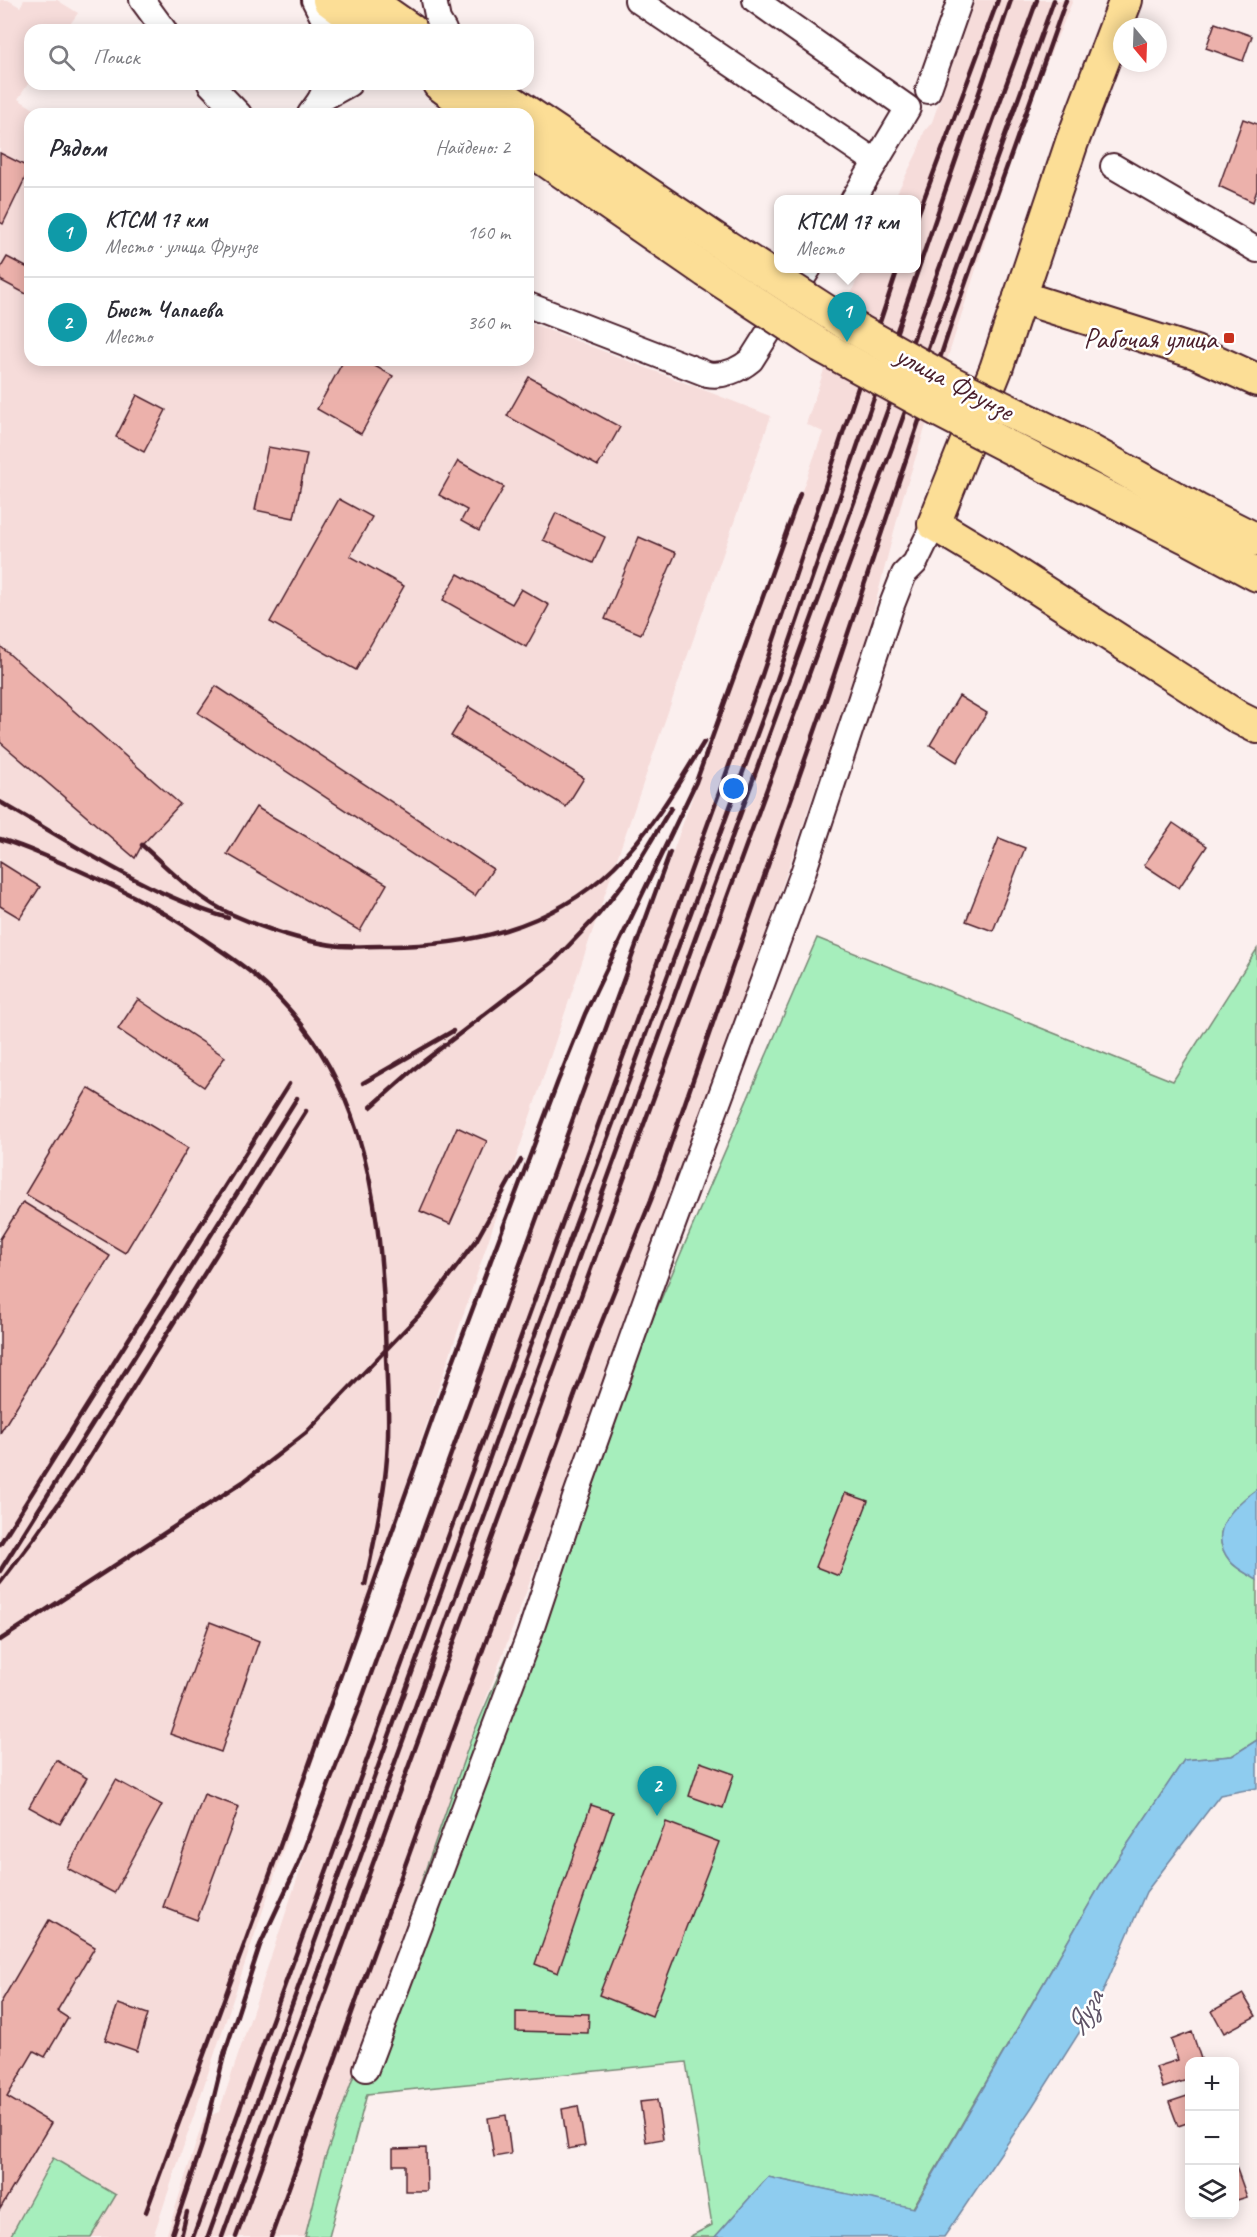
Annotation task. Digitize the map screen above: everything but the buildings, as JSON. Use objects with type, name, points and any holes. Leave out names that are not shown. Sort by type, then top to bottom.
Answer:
[{"type":"main road","points":[[329,0],[361,24]]},
{"type":"main road","points":[[368,0],[402,24]]},
{"type":"main road","points":[[1126,0],[1072,142],[996,369],[934,524],[999,563],[1239,718],[1257,726]]},
{"type":"main road","name":"улица Фрунзе","points":[[453,90],[490,108]]},
{"type":"main road","name":"улица Фрунзе","points":[[534,134],[724,245],[840,320],[952,383],[1083,447],[1197,510],[1257,540]]},
{"type":"main road","name":"улица Фрунзе","points":[[534,152],[706,271],[821,346],[934,408],[1257,575]]},
{"type":"main road","points":[[1020,297],[1195,352],[1257,380]]},
{"type":"street","points":[[142,0],[160,24]]},
{"type":"street","points":[[314,0],[326,24]]},
{"type":"street","points":[[434,0],[434,7],[441,24]]},
{"type":"street","points":[[637,0],[876,162]]},
{"type":"street","points":[[755,0],[908,108],[856,195]]},
{"type":"street","points":[[928,91],[960,0]]},
{"type":"street","points":[[216,90],[232,108]]},
{"type":"street","points":[[319,99],[337,90]]},
{"type":"street","points":[[442,90],[476,100]]},
{"type":"street","points":[[1113,166],[1257,250]]},
{"type":"street","points":[[534,307],[707,374],[722,374],[739,369],[751,360],[806,273]]},
{"type":"street","points":[[366,2069],[529,1636],[658,1265],[804,870],[891,607],[904,574],[915,563],[934,524]]},
{"type":"shaded area","points":[[0,0],[8,0],[20,7],[24,0],[57,0],[78,13],[70,24],[24,24],[24,90],[18,99],[32,108],[24,108],[24,366],[534,366],[534,324],[771,416],[614,867],[153,2237],[0,2237]]},
{"type":"shaded area","points":[[975,0],[1073,0],[1028,107],[903,497],[865,643],[694,1144],[471,1739],[324,2161],[305,2237],[166,2237],[204,2118],[219,2112],[345,1736],[661,885],[823,432],[806,424],[824,370],[823,352],[860,273],[921,273],[921,195],[896,195],[917,153],[924,132],[932,122]]},
{"type":"green space","points":[[817,938],[1173,1081],[1257,949],[1257,1489],[1239,1503],[1226,1520],[1221,1540],[1223,1550],[1230,1561],[1257,1580],[1257,1740],[1232,1756],[1184,1760],[1101,1884],[913,2208],[768,2177],[715,2237],[689,2237],[712,2225],[686,2062],[367,2094],[329,2237],[305,2237],[324,2161],[471,1739]]},
{"type":"green space","points":[[53,2158],[116,2195],[91,2237],[10,2237]]},
{"type":"water","points":[[1257,1489],[1257,1580],[1230,1561],[1223,1550],[1221,1540],[1226,1520],[1239,1503]]},
{"type":"water","name":"Яуза","points":[[1257,1740],[1257,1788],[1220,1795],[1146,1892],[1098,2003],[1032,2107],[944,2237],[715,2237],[768,2177],[914,2208],[1101,1884],[1184,1760],[1232,1756]]},
{"type":"railway","points":[[921,207],[998,0]]},
{"type":"railway","points":[[921,261],[1011,0]]},
{"type":"railway","points":[[222,2237],[1037,0]]},
{"type":"railway","points":[[236,2237],[1054,0]]},
{"type":"railway","points":[[271,2237],[596,1336],[651,1200],[823,708],[955,313],[1066,0]]},
{"type":"railway","points":[[193,2237],[761,678],[896,273]]},
{"type":"railway","points":[[208,2237],[508,1407],[774,688],[917,273]]},
{"type":"railway","points":[[146,2212],[265,1888],[449,1372],[558,1081],[585,1014],[696,782],[800,494]]},
{"type":"railway","points":[[142,845],[184,883],[219,908],[257,925],[298,938],[340,946],[412,945],[475,938],[535,920],[563,906],[614,867],[652,823],[704,742]]},
{"type":"railway","points":[[0,802],[140,882],[198,908],[228,918]]},
{"type":"railway","points":[[371,1107],[415,1068],[553,962],[598,915],[631,874],[671,808]]},
{"type":"railway","points":[[0,839],[29,849],[128,893],[179,922],[239,963],[290,1010],[319,1049],[341,1091],[358,1135],[370,1181],[378,1229],[385,1328],[388,1416],[386,1469],[365,1585]]},
{"type":"railway","points":[[223,2058],[260,1945],[299,1862],[360,1704],[670,852]]},
{"type":"railway","points":[[363,1083],[453,1031]]},
{"type":"railway","points":[[0,1544],[289,1084]]},
{"type":"railway","points":[[0,1571],[297,1098]]},
{"type":"railway","points":[[0,1583],[76,1479],[306,1111]]},
{"type":"railway","points":[[0,1640],[243,1482],[306,1433],[424,1310],[476,1241],[521,1160]]},
{"type":"railway","points":[[171,2237],[202,2145],[225,2051]]},
{"type":"railway","points":[[181,2237],[187,2212]]},
{"type":"place","name":"Рабочая улица","points":[[1229,338]]},
{"type":"place","name":"КТСМ 17 км","points":[[847,342]]},
{"type":"place","name":"Бюст Чапаева","points":[[657,1816]]}]
